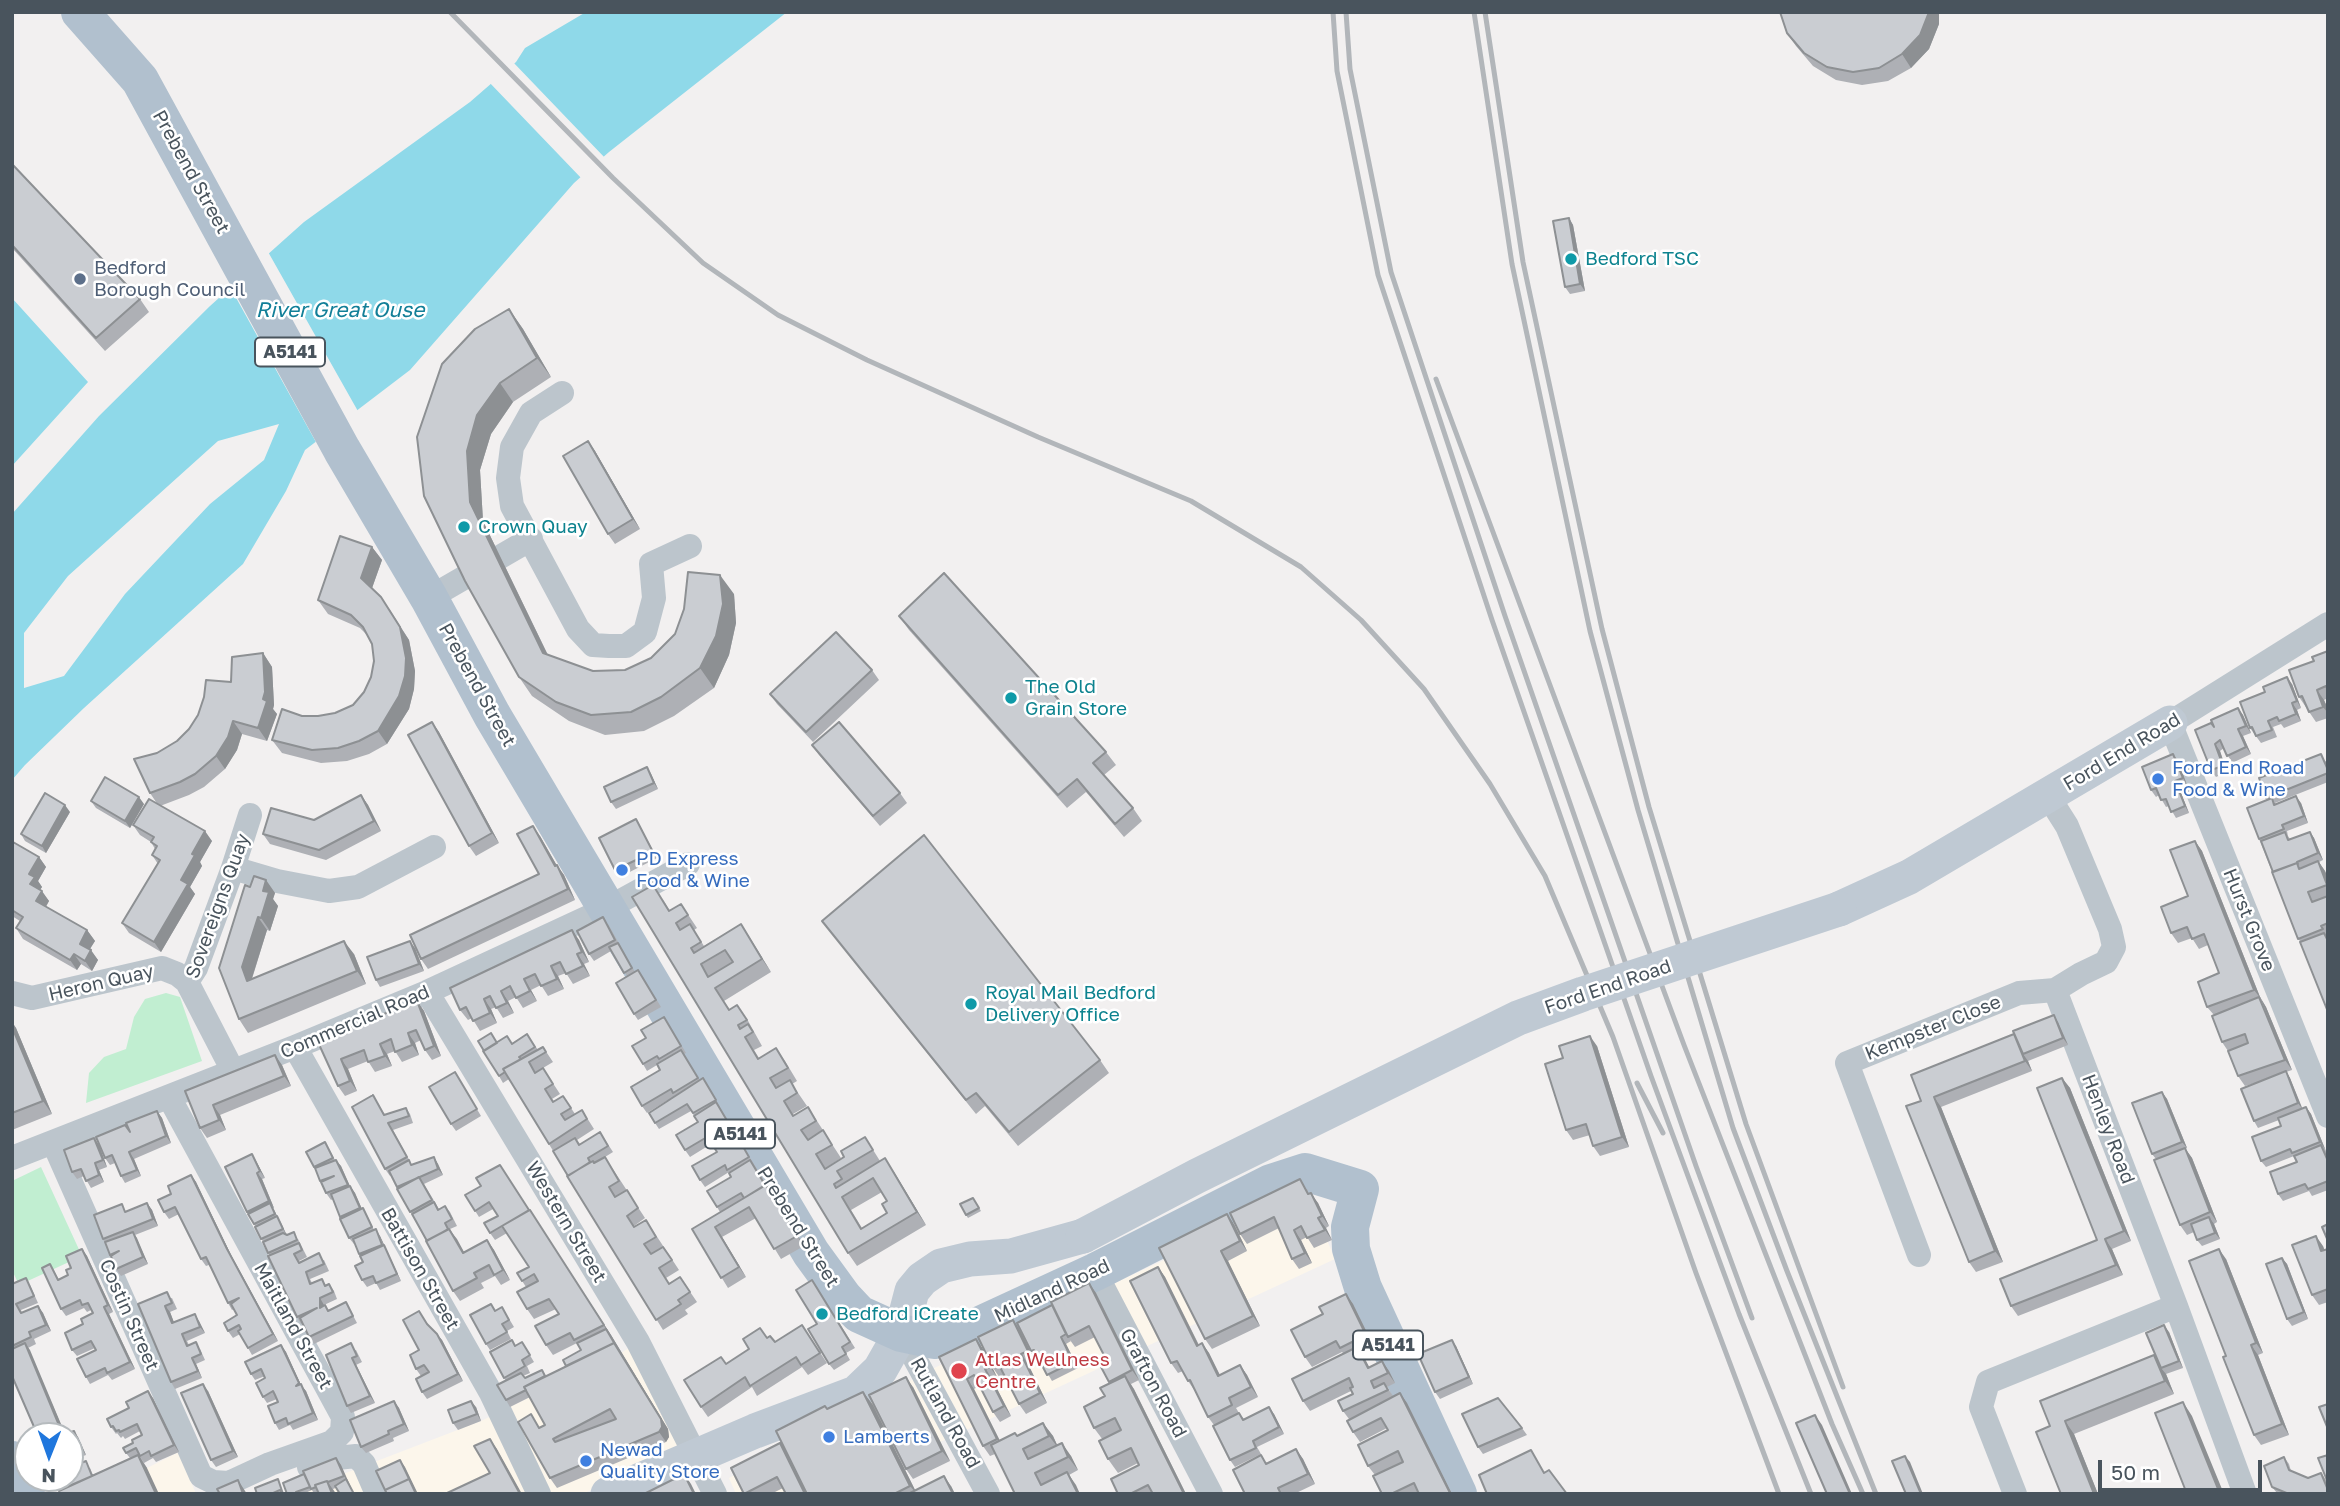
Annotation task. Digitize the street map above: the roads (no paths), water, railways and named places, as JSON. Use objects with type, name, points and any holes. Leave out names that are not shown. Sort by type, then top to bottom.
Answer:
[{"type":"main road","name":"Prebend Street","points":[[80,12],[140,80],[342,450],[429,597],[492,715],[811,1253],[859,1314],[901,1333]]},
{"type":"main road","name":"Midland Road","points":[[901,1333],[934,1340],[965,1332],[1095,1272],[1271,1183],[1305,1172],[1360,1189],[1350,1227],[1351,1249],[1363,1288],[1458,1494]]},
{"type":"main road","points":[[12,1460],[26,1494]]},
{"type":"street","points":[[562,393],[531,413],[512,447],[508,478],[512,506],[578,629],[593,645],[609,646],[626,646],[645,632],[654,598],[651,564],[690,546]]},
{"type":"street","points":[[429,597],[531,539]]},
{"type":"street","name":"Ford End Road","points":[[901,1333],[912,1291],[922,1279],[941,1266],[970,1259],[1012,1256],[1083,1236],[1518,1018],[1839,909],[1909,877],[2170,723],[2328,624]]},
{"type":"street","name":"Hurst Grove","points":[[2170,723],[2328,1116]]},
{"type":"street","points":[[2048,796],[2067,826],[2110,929],[2114,947],[2106,962],[2055,990]]},
{"type":"street","name":"Sovereigns Quay","points":[[233,1071],[187,982],[196,968],[250,815]]},
{"type":"street","points":[[233,868],[286,883],[329,891],[358,887],[434,846]]},
{"type":"street","name":"Commercial Road","points":[[12,1158],[427,992],[606,909],[688,864]]},
{"type":"street","name":"Heron Quay","points":[[12,993],[32,998],[162,968],[187,982]]},
{"type":"street","name":"Kempster Close","points":[[1919,1255],[1847,1063],[2019,993],[2055,990]]},
{"type":"street","name":"Henley Road","points":[[2055,990],[2245,1494]]},
{"type":"street","name":"Western Street","points":[[427,992],[638,1342],[698,1455],[715,1494]]},
{"type":"street","name":"Battison Street","points":[[295,1047],[480,1397],[539,1494]]},
{"type":"street","name":"Maitland Street","points":[[169,1097],[343,1417],[342,1432],[332,1443],[270,1464],[229,1483],[213,1482]]},
{"type":"street","name":"Costin Street","points":[[53,1142],[201,1476],[213,1482]]},
{"type":"street","name":"Grafton Road","points":[[1095,1272],[1211,1494]]},
{"type":"street","points":[[2015,1494],[1981,1407],[1987,1382],[2176,1306]]},
{"type":"street","points":[[608,1494],[698,1455],[856,1393],[880,1370],[901,1333]]},
{"type":"street","name":"Rutland Road","points":[[901,1333],[989,1494]]},
{"type":"street","points":[[240,1494],[258,1485],[337,1458],[356,1456],[364,1464],[377,1494]]},
{"type":"water","name":"River Great Ouse","points":[[586,12],[787,12],[609,152],[574,183],[410,370],[305,450],[286,491],[243,564],[84,708],[12,780],[12,514],[99,416],[210,306],[304,222],[470,102],[516,62],[525,48]],"holes":[[[279,424],[264,460],[210,504],[125,594],[64,676],[24,688],[24,633],[68,576],[218,441]]]},
{"type":"water","points":[[12,298],[88,382],[12,466]]},
{"type":"railway","points":[[450,12],[613,178],[703,263],[778,315],[867,360],[1038,437],[1191,501],[1301,567],[1361,620],[1424,689],[1490,784],[1545,876],[1613,1037],[1696,1273],[1779,1494]]},
{"type":"railway","points":[[1333,12],[1337,71],[1378,275],[1492,620],[1651,1076],[1739,1314],[1811,1494]]},
{"type":"railway","points":[[1346,12],[1350,69],[1391,272],[1505,616],[1696,1166],[1752,1318]]},
{"type":"railway","points":[[1474,12],[1512,264],[1590,631],[1638,810],[1733,1128],[1876,1494]]},
{"type":"railway","points":[[1485,12],[1523,262],[1602,629],[1649,807],[1746,1124],[1843,1387]]},
{"type":"railway","points":[[1436,379],[1684,1045],[1832,1424],[1863,1494]]},
{"type":"railway","points":[[1637,1083],[1663,1133]]},
{"type":"place","name":"Bedford TSC","points":[[1571,259]]},
{"type":"place","name":"Bedford Borough Council","points":[[80,279]]},
{"type":"place","name":"Crown Quay","points":[[464,527]]},
{"type":"place","name":"The Old Grain Store","points":[[1011,698]]},
{"type":"place","name":"Ford End Road Food & Wine","points":[[2158,779]]},
{"type":"place","name":"PD Express Food & Wine","points":[[622,870]]},
{"type":"place","name":"Royal Mail Bedford Delivery Office","points":[[971,1004]]},
{"type":"place","name":"Bedford iCreate","points":[[822,1314]]},
{"type":"place","name":"Atlas Wellness Centre","points":[[959,1371]]},
{"type":"place","name":"Lamberts","points":[[829,1437]]},
{"type":"place","name":"Newad Quality Store","points":[[586,1461]]}]
